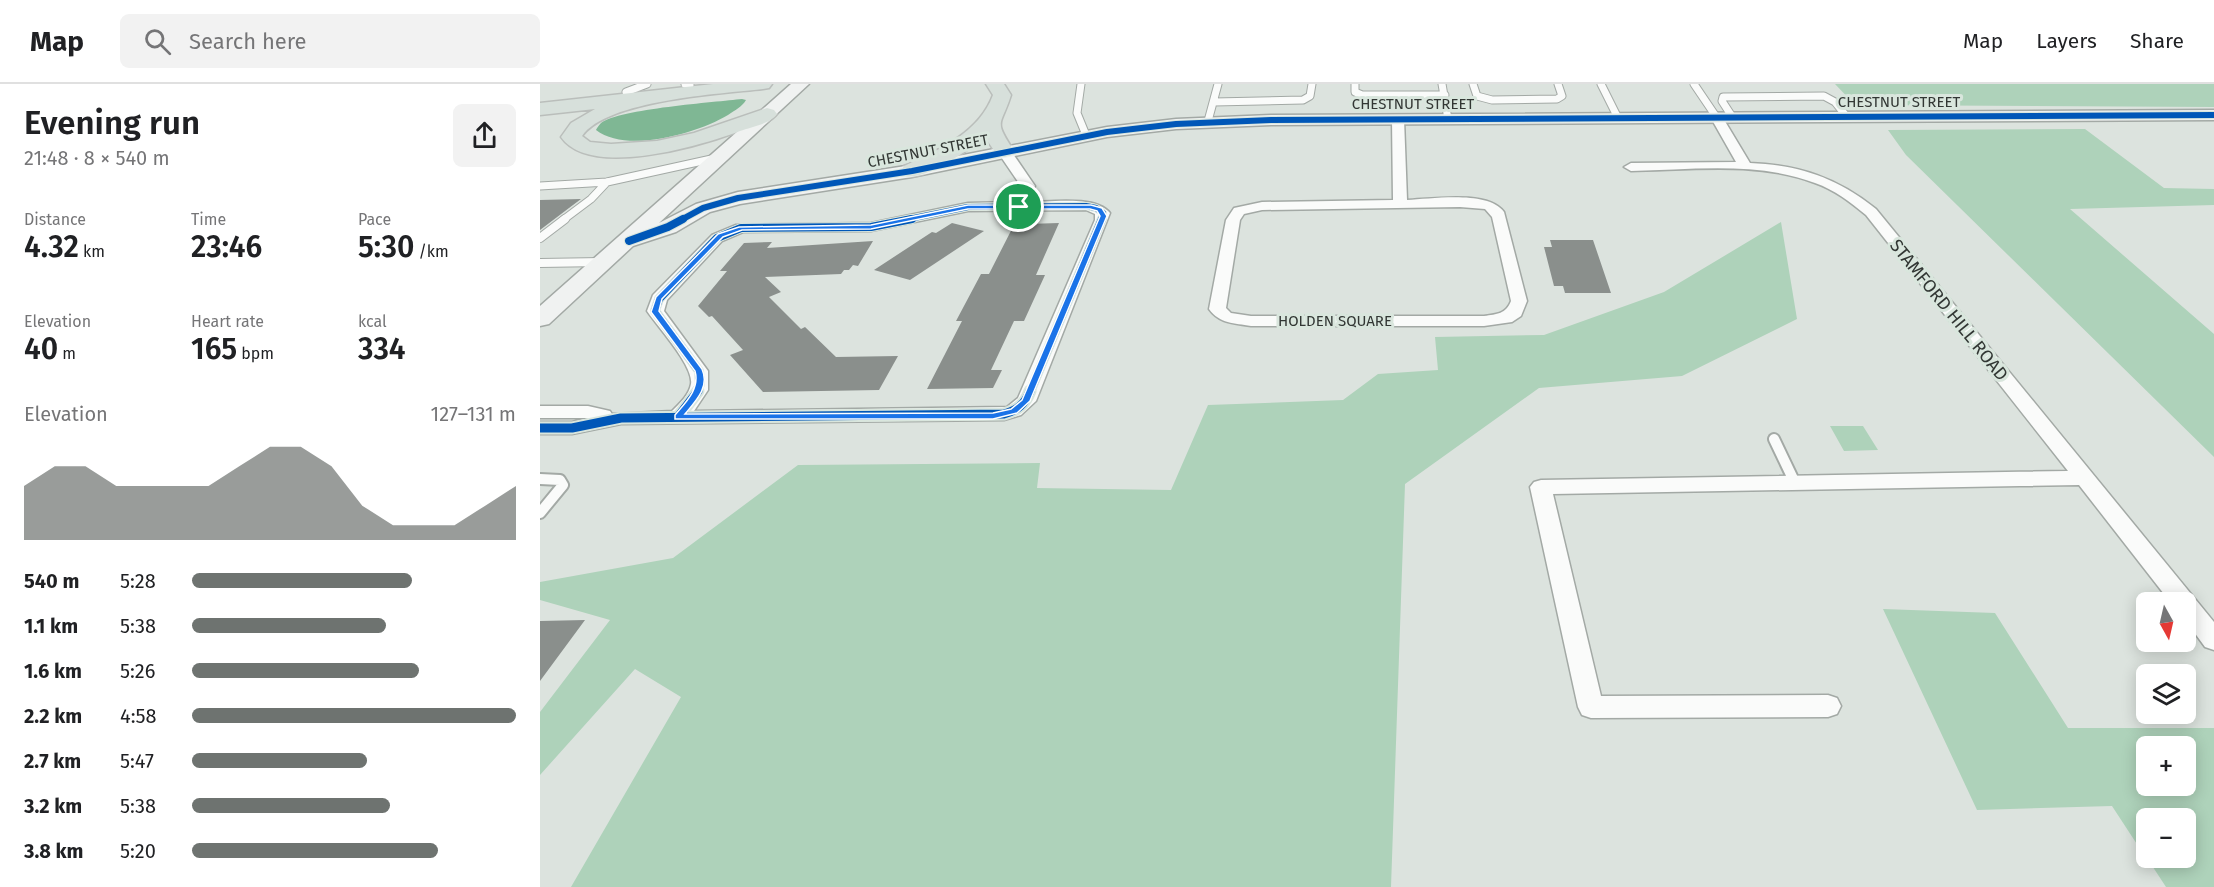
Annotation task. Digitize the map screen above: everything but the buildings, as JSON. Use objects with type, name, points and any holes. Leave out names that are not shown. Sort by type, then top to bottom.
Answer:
[{"type":"highway","points":[[540,102],[626,92],[763,84]]},
{"type":"highway","points":[[912,171],[967,142],[991,118],[1001,102],[1002,95],[995,84]]},
{"type":"highway","points":[[540,109],[688,87]]},
{"type":"highway","points":[[688,87],[596,115],[578,126],[571,137],[579,145],[588,148],[643,150],[705,137],[767,114]]},
{"type":"highway","points":[[991,118],[991,131],[1004,151]]},
{"type":"street","points":[[540,318],[606,262],[717,158],[801,84]]},
{"type":"street","name":"CHESTNUT STREET","points":[[629,241],[668,227],[703,208],[720,202],[912,171],[1086,135],[1208,121],[2214,115]]},
{"type":"street","points":[[1725,118],[1746,166]]},
{"type":"street","points":[[1398,119],[1400,204]]},
{"type":"street","points":[[1004,151],[1028,186],[1019,207]]},
{"type":"street","name":"STAMFORD HILL ROAD","points":[[1631,167],[1746,166],[1787,171],[1824,181],[1849,193],[1865,206],[2175,592]]},
{"type":"street","name":"CHESTNUT STREET","points":[[686,189],[809,187]]},
{"type":"street","name":"HOLDEN SQUARE","points":[[1400,204],[1472,204],[1487,205],[1494,209],[1499,217],[1519,301],[1515,312],[1506,318],[1492,320],[1251,321],[1226,317],[1217,309],[1233,220],[1239,211],[1262,206],[1400,204]]},
{"type":"street","points":[[540,428],[572,428],[621,418],[993,416],[1014,411],[1026,401],[1103,216],[1100,210],[1091,207],[968,207],[871,227],[741,228],[721,236],[659,299],[655,312],[699,371],[701,377],[698,393],[678,417]]},
{"type":"street","points":[[540,412],[588,412],[621,418]]},
{"type":"street","points":[[1828,706],[1591,707],[1541,487],[2084,478]]},
{"type":"street","name":"STAMFORD HILL ROAD","points":[[2196,618],[2214,640]]},
{"type":"lane","points":[[626,92],[647,84]]},
{"type":"lane","points":[[1082,84],[1077,113],[1086,135]]},
{"type":"lane","points":[[1208,121],[1218,84]]},
{"type":"lane","points":[[1214,102],[1304,100],[1310,96],[1312,84]]},
{"type":"lane","points":[[1355,84],[1355,92],[1362,95],[1445,95]]},
{"type":"lane","points":[[1442,84],[1448,118]]},
{"type":"lane","points":[[1473,84],[1476,95],[1479,97],[1503,100],[1557,99],[1562,96],[1558,84]]},
{"type":"lane","points":[[1601,84],[1618,118]]},
{"type":"lane","points":[[1694,84],[1725,118]]},
{"type":"lane","points":[[1725,118],[1721,99],[1727,96],[1817,96],[1835,102],[1847,117]]},
{"type":"lane","points":[[540,186],[607,182],[717,158]]},
{"type":"lane","points":[[540,238],[591,199],[607,182]]},
{"type":"lane","points":[[540,263],[606,262]]},
{"type":"lane","points":[[1774,439],[1794,483]]},
{"type":"lane","points":[[540,479],[560,480],[563,485],[540,513]]},
{"type":"shaded area","points":[[1835,84],[2214,84],[2214,107],[1855,105]]},
{"type":"shaded area","points":[[746,100],[728,115],[681,134],[643,141],[609,137],[596,130],[601,123],[627,114]]},
{"type":"shaded area","points":[[2085,129],[2164,188],[2214,189],[2214,205],[2070,209],[2214,334],[2214,457],[1906,155],[1888,130]]},
{"type":"shaded area","points":[[1781,222],[1797,319],[1682,376],[1539,388],[1405,484],[1391,887],[571,887],[681,697],[635,669],[540,775],[540,712],[610,620],[540,600],[540,582],[673,558],[798,465],[1040,463],[1037,488],[1171,490],[1208,405],[1343,400],[1378,374],[1438,370],[1435,337],[1544,335],[1664,292]]},
{"type":"shaded area","points":[[1830,426],[1863,426],[1878,450],[1844,451]]},
{"type":"shaded area","points":[[1883,609],[1995,613],[2068,728],[2214,728],[2214,887],[2166,887],[2154,868],[2196,868],[2196,808],[2136,808],[2136,843],[2112,806],[1977,810]]},
{"type":"cycle path","points":[[629,241],[668,227],[703,208],[738,198],[912,171],[1107,132],[1176,124],[1271,120],[2214,115]]},
{"type":"cycle path","points":[[540,428],[572,428],[621,418],[1004,414],[1014,411],[1026,401],[1103,213],[1096,208],[1086,206],[968,207],[871,227],[741,228],[717,238],[659,299],[655,311],[699,371],[698,390],[678,417]]},
{"type":"route","points":[[1086,206],[1100,210],[1103,216],[1026,401],[1014,411],[993,416],[678,417],[698,393],[701,377],[699,371],[655,312],[659,299],[717,238],[729,231],[741,228],[871,227],[968,207],[1019,207],[1086,206]]}]
